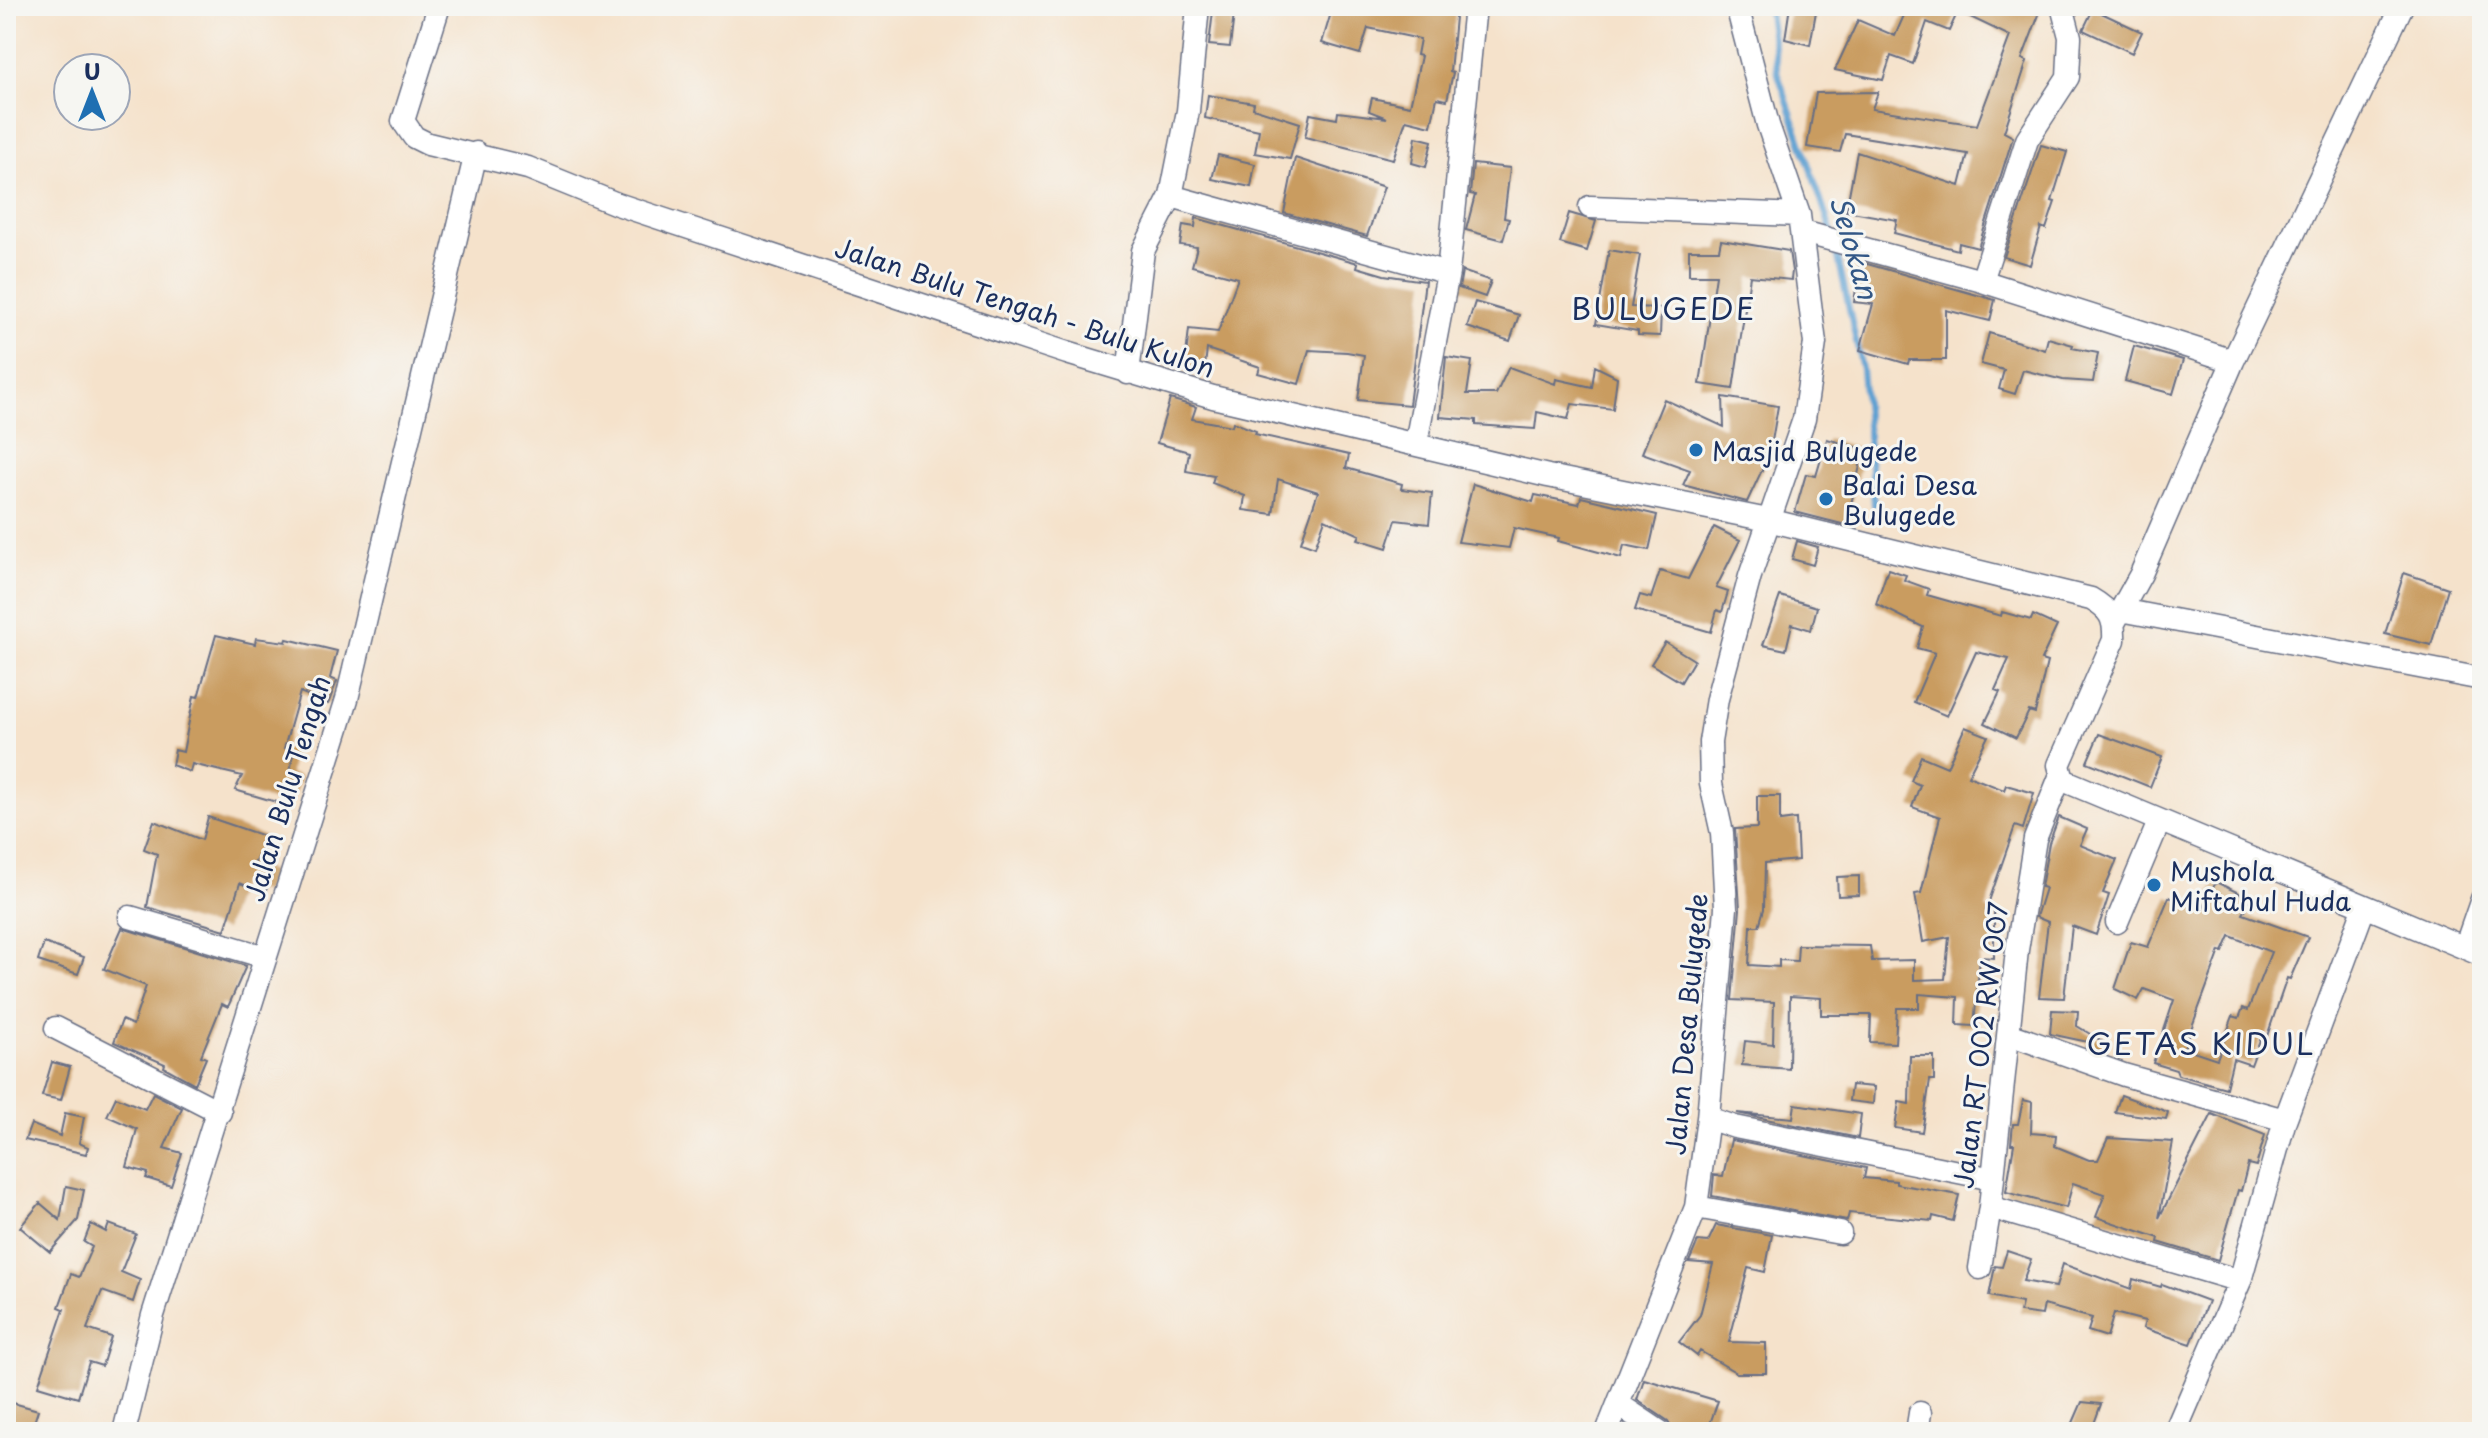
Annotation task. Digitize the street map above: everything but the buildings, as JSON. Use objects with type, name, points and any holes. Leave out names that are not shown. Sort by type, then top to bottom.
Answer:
[{"type":"street","name":"Jalan Bulu Tengah - Bulu Kulon","points":[[439,6],[403,121],[414,137],[428,144],[476,153],[528,168],[617,204],[1128,373],[1213,397],[1548,476],[1768,520],[2091,599],[2118,616]]},
{"type":"street","points":[[1128,373],[1143,251],[1171,196],[1188,111],[1198,6]]},
{"type":"street","points":[[1416,443],[1448,273],[1475,6]]},
{"type":"street","name":"Jalan Desa Bulugede","points":[[1607,1432],[1696,1207],[1708,1118],[1726,880],[1722,833],[1711,784],[1710,742],[1717,699],[1768,520],[1804,419],[1811,372],[1813,319],[1801,224],[1768,125],[1737,6]]},
{"type":"street","points":[[1982,281],[2027,140],[2068,77],[2070,37],[2062,6]]},
{"type":"street","name":"Jalan RT 002 RW 007","points":[[2240,1281],[1990,1207],[1987,1177],[2035,839],[2060,777],[2059,765],[2107,662],[2118,616],[2141,574],[2233,361],[2402,6]]},
{"type":"street","name":"Jalan Bulu Tengah","points":[[124,1432],[153,1315],[220,1112],[265,957],[347,699],[476,153]]},
{"type":"street","points":[[1171,196],[1448,273]]},
{"type":"street","points":[[1590,207],[1801,224],[1838,241],[1982,281],[2233,361]]},
{"type":"street","points":[[2118,616],[2482,679]]},
{"type":"street","points":[[2060,777],[2159,822],[2473,951],[2482,899]]},
{"type":"street","points":[[2117,922],[2159,822]]},
{"type":"street","points":[[2175,1432],[2240,1281],[2285,1120],[2364,908]]},
{"type":"street","points":[[130,917],[265,957]]},
{"type":"street","points":[[56,1028],[220,1112]]},
{"type":"street","points":[[2009,1034],[2124,1075],[2285,1120]]},
{"type":"street","points":[[1708,1118],[1735,1127],[1987,1177]]},
{"type":"street","points":[[1696,1207],[1840,1233]]},
{"type":"street","points":[[1980,1268],[1990,1207]]},
{"type":"street","points":[[1618,1404],[1660,1432]]},
{"type":"waterway","name":"Selokan","points":[[1768,6],[1778,74],[1832,233]]},
{"type":"waterway","name":"Selokan","points":[[1836,248],[1862,369],[1874,505]]},
{"type":"place","name":"Masjid Bulugede","points":[[1696,450]]},
{"type":"place","name":"Balai Desa Bulugede","points":[[1826,499]]},
{"type":"place","name":"Mushola Miftahul Huda","points":[[2154,885]]},
{"type":"district","name":"BULUGEDE","points":[[1664,307]]},
{"type":"district","name":"GETAS KIDUL","points":[[2201,1042]]}]
